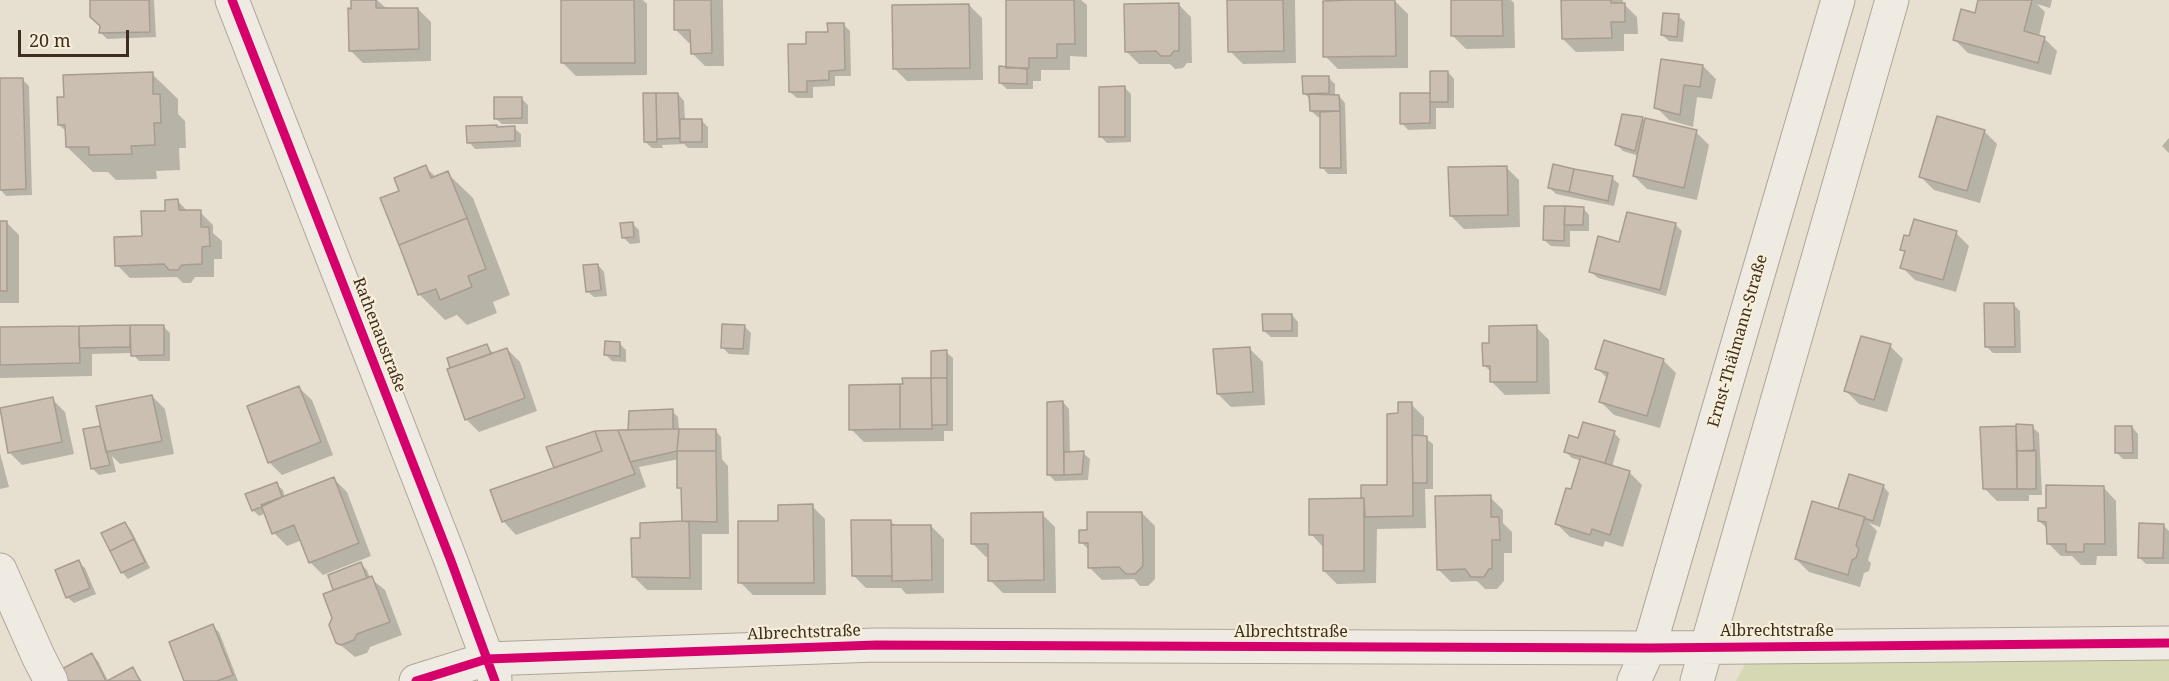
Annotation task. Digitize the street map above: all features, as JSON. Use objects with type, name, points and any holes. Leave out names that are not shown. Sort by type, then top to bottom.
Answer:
[{"type":"street","name":"Rathenaustraße","points":[[232,0],[447,550],[491,670]]},
{"type":"street","name":"Ernst-Thälmann-Straße","points":[[1634,681],[1648,648],[1838,0]]},
{"type":"street","points":[[1697,681],[1709,646],[1892,0]]},
{"type":"street","points":[[0,570],[51,681]]},
{"type":"street","name":"Albrechtstraße","points":[[416,681],[491,670],[876,645],[1648,648],[2169,643]]},
{"type":"green space","points":[[2169,647],[2169,681],[1736,681],[1751,654]]},
{"type":"building","points":[[90,0],[149,0],[150,32],[99,33],[100,26],[90,17]]},
{"type":"building","points":[[351,0],[376,0],[376,8],[418,8],[419,49],[349,51],[348,8],[351,9]]},
{"type":"building","points":[[561,0],[634,0],[635,63],[561,63]]},
{"type":"building","points":[[674,0],[711,0],[712,53],[691,54],[690,30],[674,30]]},
{"type":"building","points":[[1006,0],[1074,0],[1075,44],[1057,44],[1057,58],[1029,58],[1029,68],[1006,68]]},
{"type":"building","points":[[1227,0],[1283,0],[1284,51],[1228,52]]},
{"type":"building","points":[[1395,0],[1396,56],[1323,57],[1323,1]]},
{"type":"building","points":[[1451,0],[1502,0],[1503,36],[1451,36]]},
{"type":"building","points":[[1561,0],[1611,0],[1611,3],[1625,3],[1625,22],[1611,22],[1612,38],[1562,39]]},
{"type":"building","points":[[1978,0],[2032,0],[2024,31],[2045,37],[2038,63],[1953,40],[1961,9],[1975,13]]},
{"type":"building","points":[[1179,3],[1179,51],[1174,51],[1170,56],[1161,56],[1156,51],[1125,52],[1124,4]]},
{"type":"building","points":[[969,4],[970,68],[893,69],[892,5]]},
{"type":"building","points":[[1663,13],[1679,14],[1677,37],[1661,35]]},
{"type":"building","points":[[827,23],[844,23],[845,70],[829,71],[829,80],[807,81],[807,92],[789,92],[788,44],[806,44],[806,32],[828,32]]},
{"type":"building","points":[[1661,59],[1703,65],[1700,87],[1684,85],[1680,115],[1654,108]]},
{"type":"building","points":[[999,66],[1027,69],[1027,84],[999,83]]},
{"type":"building","points":[[1430,71],[1448,71],[1448,102],[1430,102]]},
{"type":"building","points":[[153,72],[153,94],[160,94],[161,123],[154,123],[155,145],[131,146],[132,154],[89,155],[89,147],[66,147],[65,125],[58,125],[57,97],[64,97],[63,75]]},
{"type":"building","points":[[1302,76],[1329,76],[1329,93],[1303,94]]},
{"type":"building","points":[[0,78],[23,78],[26,189],[0,190]]},
{"type":"building","points":[[1125,86],[1125,137],[1099,137],[1099,87]]},
{"type":"building","points":[[643,93],[656,93],[657,142],[644,142]]},
{"type":"building","points":[[656,93],[678,93],[680,138],[657,139]]},
{"type":"building","points":[[1400,93],[1430,93],[1430,123],[1400,124]]},
{"type":"building","points":[[1309,94],[1339,95],[1340,111],[1310,111]]},
{"type":"building","points":[[494,97],[522,97],[522,118],[494,119]]},
{"type":"building","points":[[1340,111],[1341,168],[1320,168],[1320,112]]},
{"type":"building","points":[[1622,114],[1643,117],[1635,151],[1615,145]]},
{"type":"building","points":[[1937,116],[1985,130],[1967,191],[1919,177]]},
{"type":"building","points":[[1645,118],[1697,130],[1684,188],[1633,176]]},
{"type":"building","points":[[680,119],[702,119],[702,142],[680,142]]},
{"type":"building","points":[[497,125],[497,127],[515,126],[515,141],[467,143],[466,126]]},
{"type":"building","points":[[1553,164],[1574,169],[1569,192],[1548,188]]},
{"type":"building","points":[[426,165],[431,178],[448,171],[467,218],[399,245],[380,198],[399,191],[394,178]]},
{"type":"building","points":[[1507,166],[1508,215],[1450,216],[1448,167]]},
{"type":"building","points":[[1574,169],[1613,176],[1608,201],[1569,192]]},
{"type":"building","points":[[178,199],[179,210],[201,210],[201,227],[209,227],[210,246],[202,247],[202,264],[182,265],[178,270],[169,270],[164,264],[115,266],[114,237],[142,236],[141,211],[165,211],[165,200]]},
{"type":"building","points":[[1544,206],[1565,206],[1564,241],[1543,240]]},
{"type":"building","points":[[1565,206],[1584,207],[1583,225],[1564,225]]},
{"type":"building","points":[[1627,212],[1676,223],[1660,290],[1589,272],[1598,236],[1619,242]]},
{"type":"building","points":[[467,218],[486,269],[468,276],[472,287],[440,300],[436,289],[418,295],[399,245]]},
{"type":"building","points":[[1914,219],[1957,231],[1943,280],[1900,268],[1905,251],[1900,250],[1904,235],[1909,236]]},
{"type":"building","points":[[0,221],[7,221],[7,291],[0,291]]},
{"type":"building","points":[[633,222],[634,237],[622,238],[620,223]]},
{"type":"building","points":[[598,264],[601,290],[586,292],[583,265]]},
{"type":"building","points":[[1984,303],[2014,303],[2015,347],[1985,347]]},
{"type":"building","points":[[1262,314],[1292,314],[1292,331],[1263,331]]},
{"type":"building","points":[[722,324],[745,325],[743,349],[721,348]]},
{"type":"building","points":[[130,325],[130,347],[79,348],[79,326]]},
{"type":"building","points":[[130,325],[164,325],[164,355],[131,356]]},
{"type":"building","points":[[1537,325],[1537,382],[1490,382],[1490,366],[1483,366],[1482,343],[1489,343],[1489,326]]},
{"type":"building","points":[[79,326],[80,363],[0,365],[0,327]]},
{"type":"building","points":[[1861,336],[1891,344],[1874,400],[1844,391]]},
{"type":"building","points":[[1604,340],[1664,359],[1647,416],[1599,402],[1608,373],[1595,369]]},
{"type":"building","points":[[605,341],[620,342],[620,356],[604,355]]},
{"type":"building","points":[[487,344],[491,354],[450,368],[447,358]]},
{"type":"building","points":[[1250,347],[1253,392],[1217,394],[1213,349]]},
{"type":"building","points":[[507,348],[525,398],[465,420],[447,369]]},
{"type":"building","points":[[947,350],[947,378],[931,378],[931,351]]},
{"type":"building","points":[[902,378],[931,378],[932,429],[900,429]]},
{"type":"building","points":[[931,378],[947,378],[947,425],[932,425]]},
{"type":"building","points":[[900,384],[900,429],[849,430],[849,385]]},
{"type":"building","points":[[299,386],[321,442],[268,463],[247,406]]},
{"type":"building","points":[[152,395],[162,441],[106,452],[96,406]]},
{"type":"building","points":[[53,397],[62,442],[8,453],[0,408]]},
{"type":"building","points":[[1063,401],[1064,475],[1047,475],[1047,402]]},
{"type":"building","points":[[1398,402],[1412,402],[1413,516],[1365,517],[1361,485],[1387,485],[1387,414],[1398,413]]},
{"type":"building","points":[[673,409],[673,429],[628,430],[629,411]]},
{"type":"building","points":[[1583,422],[1615,431],[1605,463],[1564,452],[1569,435],[1578,438]]},
{"type":"building","points":[[2016,424],[2033,425],[2034,451],[2017,451]]},
{"type":"building","points":[[100,426],[110,465],[91,469],[83,429]]},
{"type":"building","points":[[2016,426],[2017,489],[1983,489],[1980,427]]},
{"type":"building","points":[[2115,426],[2132,426],[2133,453],[2115,453]]},
{"type":"building","points":[[679,429],[677,451],[630,462],[618,430]]},
{"type":"building","points":[[679,429],[716,429],[716,451],[677,451]]},
{"type":"building","points":[[618,430],[635,474],[502,522],[490,490],[602,451],[595,431]]},
{"type":"building","points":[[595,431],[602,451],[554,468],[546,447]]},
{"type":"building","points":[[1412,435],[1427,436],[1427,483],[1413,483]]},
{"type":"building","points":[[2036,450],[2036,489],[2017,489],[2017,451]]},
{"type":"building","points":[[677,451],[716,451],[717,522],[682,521],[681,488],[677,488]]},
{"type":"building","points":[[1084,451],[1082,474],[1064,475],[1064,452]]},
{"type":"building","points":[[1581,456],[1630,471],[1610,535],[1592,529],[1590,535],[1555,524],[1566,488],[1571,489]]},
{"type":"building","points":[[1849,474],[1884,485],[1873,521],[1838,509]]},
{"type":"building","points":[[334,477],[359,543],[309,563],[294,525],[272,534],[261,505]]},
{"type":"building","points":[[277,482],[282,497],[252,511],[245,494]]},
{"type":"building","points":[[2046,485],[2104,486],[2105,544],[2084,544],[2084,552],[2066,552],[2066,544],[2047,544],[2046,522],[2038,521],[2038,508],[2046,508]]},
{"type":"building","points":[[1491,495],[1491,517],[1499,517],[1500,540],[1492,540],[1492,569],[1489,569],[1484,577],[1471,577],[1465,569],[1437,570],[1435,496]]},
{"type":"building","points":[[1364,498],[1364,571],[1323,571],[1323,535],[1309,535],[1309,499]]},
{"type":"building","points":[[1812,501],[1865,517],[1856,545],[1859,549],[1856,558],[1852,560],[1848,575],[1795,559]]},
{"type":"building","points":[[813,504],[814,583],[738,583],[738,521],[778,521],[778,505]]},
{"type":"building","points":[[1043,512],[1044,580],[988,581],[988,544],[971,544],[971,513]]},
{"type":"building","points":[[1087,512],[1142,512],[1143,566],[1135,574],[1126,574],[1119,567],[1088,568],[1088,543],[1079,543],[1079,530],[1087,530]]},
{"type":"building","points":[[851,520],[891,520],[892,576],[852,576]]},
{"type":"building","points":[[125,522],[134,539],[110,551],[101,533]]},
{"type":"building","points":[[689,522],[690,578],[632,577],[631,538],[640,538],[640,523]]},
{"type":"building","points":[[2139,523],[2164,524],[2163,558],[2138,558]]},
{"type":"building","points":[[891,525],[931,525],[932,580],[892,581]]},
{"type":"building","points":[[134,539],[145,562],[121,573],[110,551]]},
{"type":"building","points":[[79,560],[90,588],[66,598],[55,570]]},
{"type":"building","points":[[361,562],[367,578],[333,590],[328,575]]},
{"type":"building","points":[[372,576],[390,622],[357,634],[354,640],[341,645],[336,643],[329,625],[332,618],[323,594]]},
{"type":"building","points":[[213,624],[233,675],[217,681],[184,681],[169,642]]},
{"type":"building","points":[[92,653],[106,681],[63,681],[58,671]]},
{"type":"building","points":[[133,667],[140,681],[107,681]]},
{"type":"cycle path","points":[[232,0],[451,561],[495,681]]},
{"type":"cycle path","points":[[416,681],[487,659],[876,645],[1649,648],[2169,643]]}]
